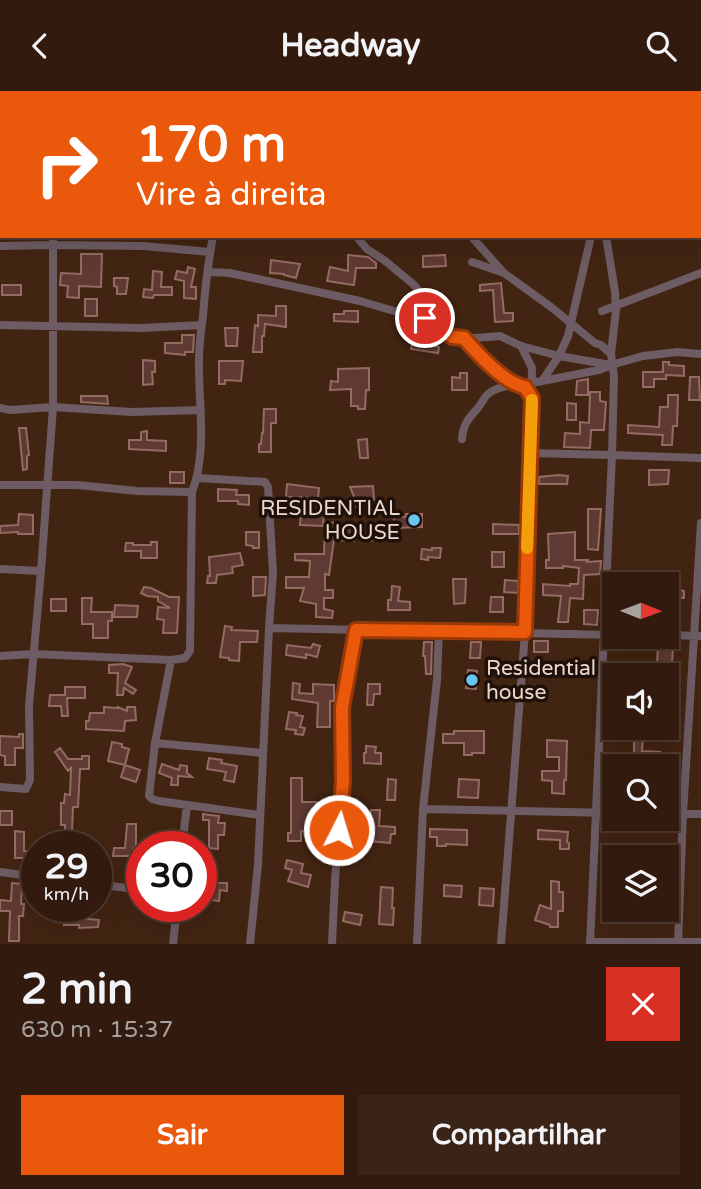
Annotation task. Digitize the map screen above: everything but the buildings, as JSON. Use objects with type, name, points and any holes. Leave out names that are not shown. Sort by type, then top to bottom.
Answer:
[{"type":"street","points":[[0,656],[34,654],[171,660],[185,658],[190,650],[192,492],[198,478],[202,428],[199,368],[213,238]]},
{"type":"street","points":[[358,238],[367,249],[413,285],[433,307],[440,327]]},
{"type":"street","points":[[473,238],[504,274],[611,354]]},
{"type":"street","points":[[532,398],[559,356],[568,336],[591,238]]},
{"type":"street","points":[[606,238],[616,306],[611,354],[614,376],[606,572]]},
{"type":"street","points":[[0,246],[53,241],[210,252]]},
{"type":"street","points":[[0,787],[26,789],[30,780],[29,706],[53,407],[53,241]]},
{"type":"street","points":[[472,262],[504,274]]},
{"type":"street","points":[[208,272],[230,273],[394,311],[412,311],[452,337],[500,336],[522,346],[559,356],[611,365]]},
{"type":"street","points":[[602,311],[701,273]]},
{"type":"street","points":[[0,325],[141,328],[202,325]]},
{"type":"street","points":[[464,338],[516,386],[525,387],[532,398]]},
{"type":"street","points":[[501,944],[525,632],[532,368],[522,346]]},
{"type":"street","points":[[462,439],[463,428],[468,419],[488,393],[499,389],[598,370],[643,356],[677,352],[701,354]]},
{"type":"street","points":[[0,408],[10,410],[53,407],[132,412],[201,410]]},
{"type":"street","points":[[530,453],[701,458]]},
{"type":"street","points":[[198,478],[265,482],[268,487],[273,572],[258,865],[250,944]]},
{"type":"street","points":[[0,485],[76,485],[137,491],[192,492]]},
{"type":"street","points":[[678,943],[683,814],[698,636],[701,523]]},
{"type":"street","points":[[0,569],[41,571]]},
{"type":"street","points":[[269,628],[602,635]]},
{"type":"street","points":[[332,944],[343,781],[342,708],[356,630]]},
{"type":"street","points":[[417,944],[423,809],[437,680],[439,631]]},
{"type":"street","points":[[679,635],[698,636]]},
{"type":"street","points":[[603,649],[590,943],[701,942]]},
{"type":"street","points":[[171,660],[155,743],[149,796],[159,801],[260,815]]},
{"type":"street","points":[[155,743],[263,753]]},
{"type":"street","points":[[185,831],[187,805]]},
{"type":"street","points":[[423,809],[602,813]]},
{"type":"street","points":[[679,814],[701,814]]},
{"type":"street","points":[[0,872],[21,875]]},
{"type":"street","points":[[173,944],[175,922]]},
{"type":"slow traffic","points":[[527,548],[532,400]]},
{"type":"place","name":"RESIDENTIAL HOUSE","points":[[414,520]]},
{"type":"place","name":"Residential house","points":[[472,680]]},
{"type":"route","points":[[339,830],[343,781],[342,708],[356,630],[525,632],[532,398],[525,387],[516,386],[464,338],[452,337],[425,318]]}]
